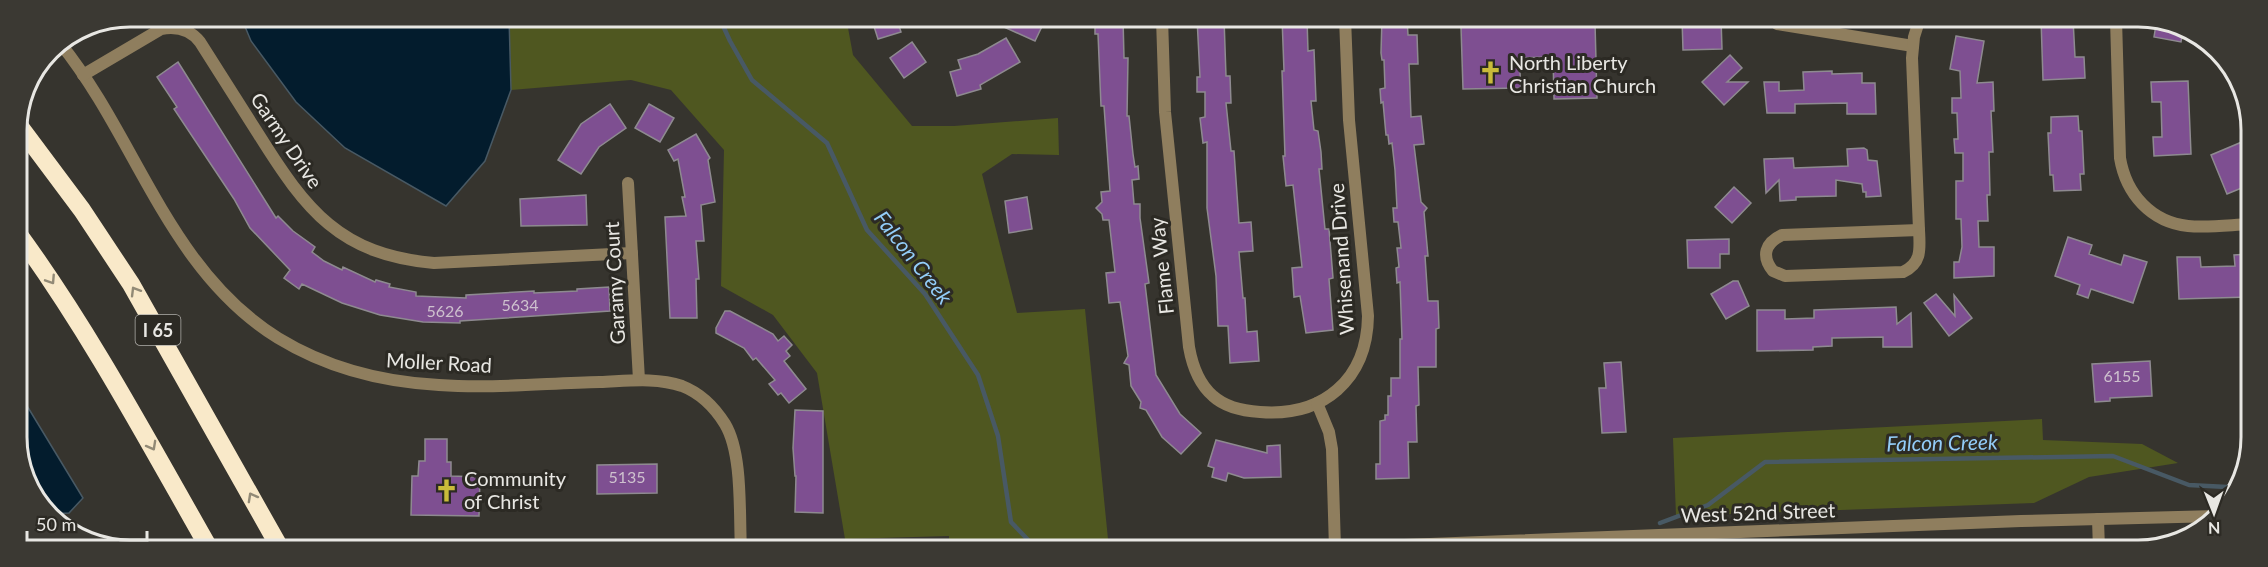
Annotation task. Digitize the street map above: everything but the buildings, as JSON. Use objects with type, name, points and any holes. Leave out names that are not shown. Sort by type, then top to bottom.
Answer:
[{"type":"highway","name":"I 65","points":[[27,136],[82,210],[131,284],[275,540]]},
{"type":"highway","points":[[27,246],[106,366],[204,540]]},
{"type":"street","name":"Flame Way","points":[[1162,27],[1166,112],[1189,347],[1193,363],[1201,381],[1212,395],[1239,409],[1253,412],[1288,412],[1317,403]]},
{"type":"street","name":"Whisenand Drive","points":[[1317,403],[1336,390],[1350,376],[1361,359],[1367,337],[1368,316],[1349,120],[1345,27]]},
{"type":"street","points":[[1796,27],[1913,46]]},
{"type":"street","points":[[1918,27],[1913,46],[1919,230],[1919,257],[1913,267],[1903,272],[1785,276],[1773,272],[1766,258],[1768,245],[1782,235],[1919,230]]},
{"type":"street","points":[[2116,27],[2120,159],[2124,178],[2135,197],[2157,216],[2172,223],[2191,227],[2241,224]]},
{"type":"street","name":"Garmy Drive","points":[[83,75],[161,29],[175,28],[192,34],[200,42],[286,179],[305,203],[334,229],[386,255],[405,260],[450,263],[632,253]]},
{"type":"street","name":"Moller Road","points":[[65,50],[83,75],[180,240],[200,269],[245,314],[290,345],[319,359],[350,371],[413,383],[443,386],[639,380],[657,381],[690,390],[713,408],[726,426],[734,445],[740,540]]},
{"type":"street","name":"Garamy Court","points":[[628,183],[639,380]]},
{"type":"street","points":[[1317,403],[1329,432],[1332,449],[1335,540]]},
{"type":"street","name":"West 52nd Street","points":[[1545,540],[2204,516]]},
{"type":"street","points":[[2098,519],[2099,540]]},
{"type":"green space","points":[[509,27],[848,27],[853,55],[912,126],[954,126],[1058,118],[1059,155],[1012,154],[982,174],[1017,313],[1085,309],[1108,540],[949,540],[949,536],[845,539],[817,373],[773,315],[721,286],[724,150],[671,90],[631,80],[511,90]]},
{"type":"green space","points":[[2042,419],[2043,440],[2142,444],[2178,463],[2089,477],[2034,503],[1676,516],[1673,438]]},
{"type":"water","points":[[245,27],[509,27],[511,90],[485,161],[446,206],[345,148],[296,102],[251,41]]},
{"type":"water","points":[[27,406],[83,498],[69,513],[61,513],[57,510],[48,500],[35,477],[29,457]]},
{"type":"waterway","name":"Falcon Creek","points":[[724,27],[752,80],[827,143],[867,230],[925,294],[978,375],[998,436],[1011,522],[1028,540]]},
{"type":"waterway","name":"Falcon Creek","points":[[1660,523],[1708,505],[1765,462],[2113,456],[2189,485],[2228,486]]},
{"type":"place","name":"North Liberty Christian Church","points":[[1491,73]]},
{"type":"place","name":"Community of Christ","points":[[446,490]]}]
